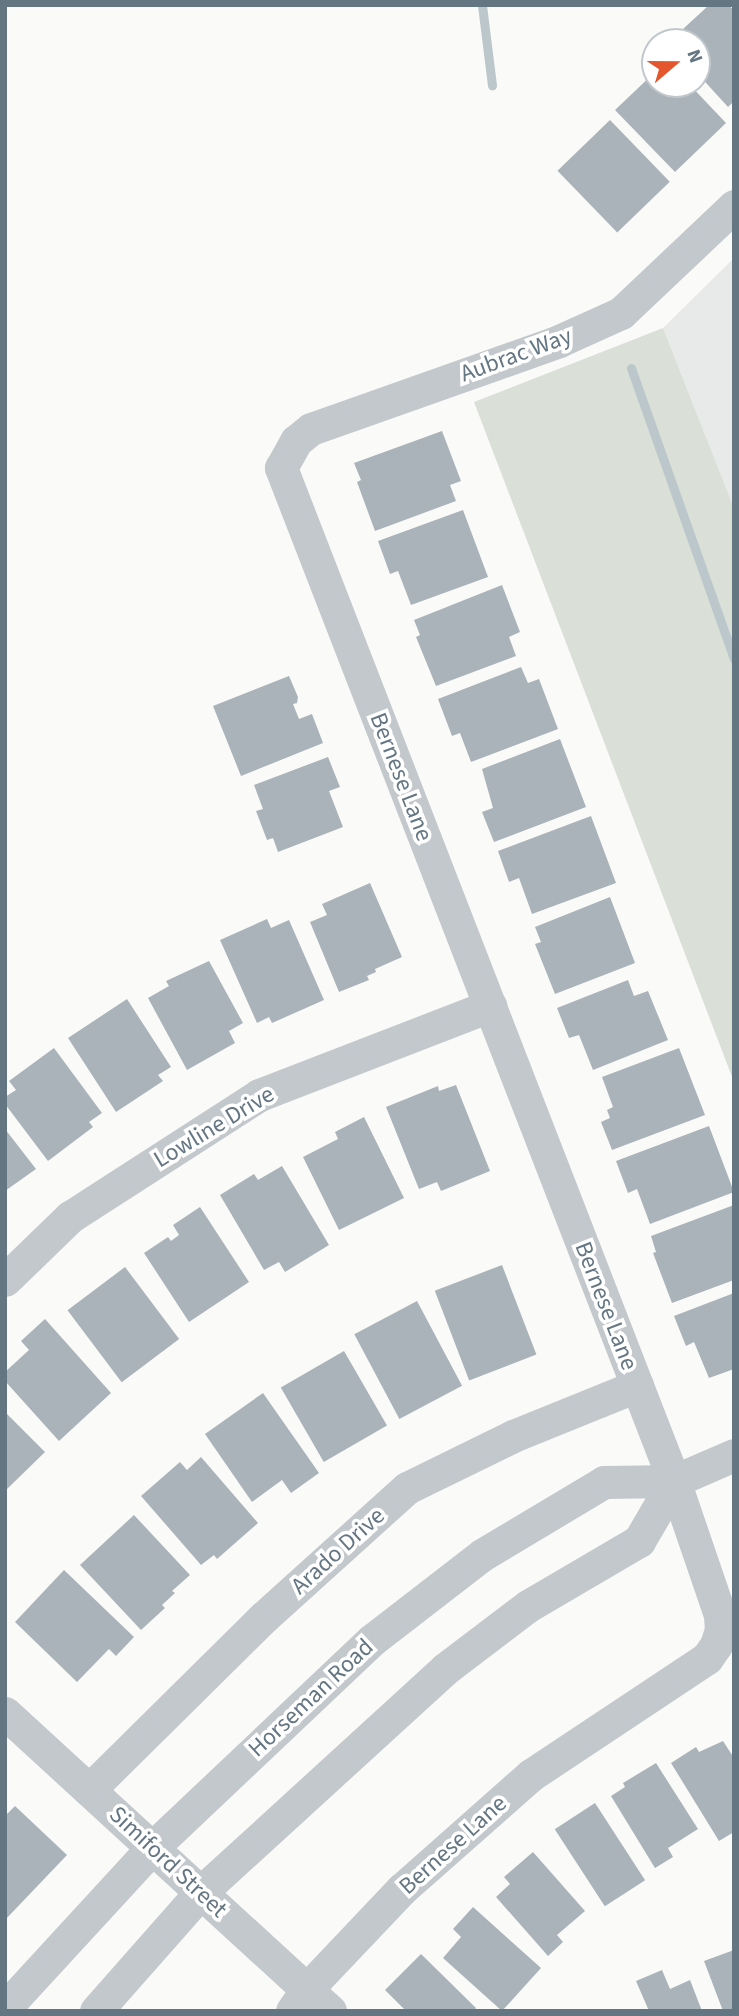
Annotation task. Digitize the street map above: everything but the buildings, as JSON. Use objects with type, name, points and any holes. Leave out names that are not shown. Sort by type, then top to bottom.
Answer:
[{"type":"street","name":"Aubrac Way","points":[[281,468],[296,441],[311,429],[559,341],[621,313],[734,206]]},
{"type":"street","name":"Bernese Lane","points":[[281,468],[674,1481],[720,1615],[718,1638],[707,1658],[531,1775],[402,1889],[310,2004]]},
{"type":"street","name":"Lowline Drive","points":[[5,1280],[70,1217],[259,1095],[490,1006]]},
{"type":"street","name":"Arado Drive","points":[[89,1790],[263,1618],[407,1488],[513,1436],[637,1386]]},
{"type":"street","name":"Horseman Road","points":[[5,2008],[152,1848],[372,1640],[482,1555],[604,1482],[674,1481],[734,1455]]},
{"type":"street","points":[[96,2011],[201,1892],[445,1669],[528,1606],[639,1541],[674,1481]]},
{"type":"street","name":"Simiford Street","points":[[5,1713],[201,1892],[310,2004]]},
{"type":"shaded area","points":[[734,258],[734,508],[663,328]]},
{"type":"shaded area","points":[[663,328],[734,508],[734,1082],[474,402]]},
{"type":"waterway","points":[[482,5],[492,85]]},
{"type":"waterway","points":[[631,368],[734,659]]}]
